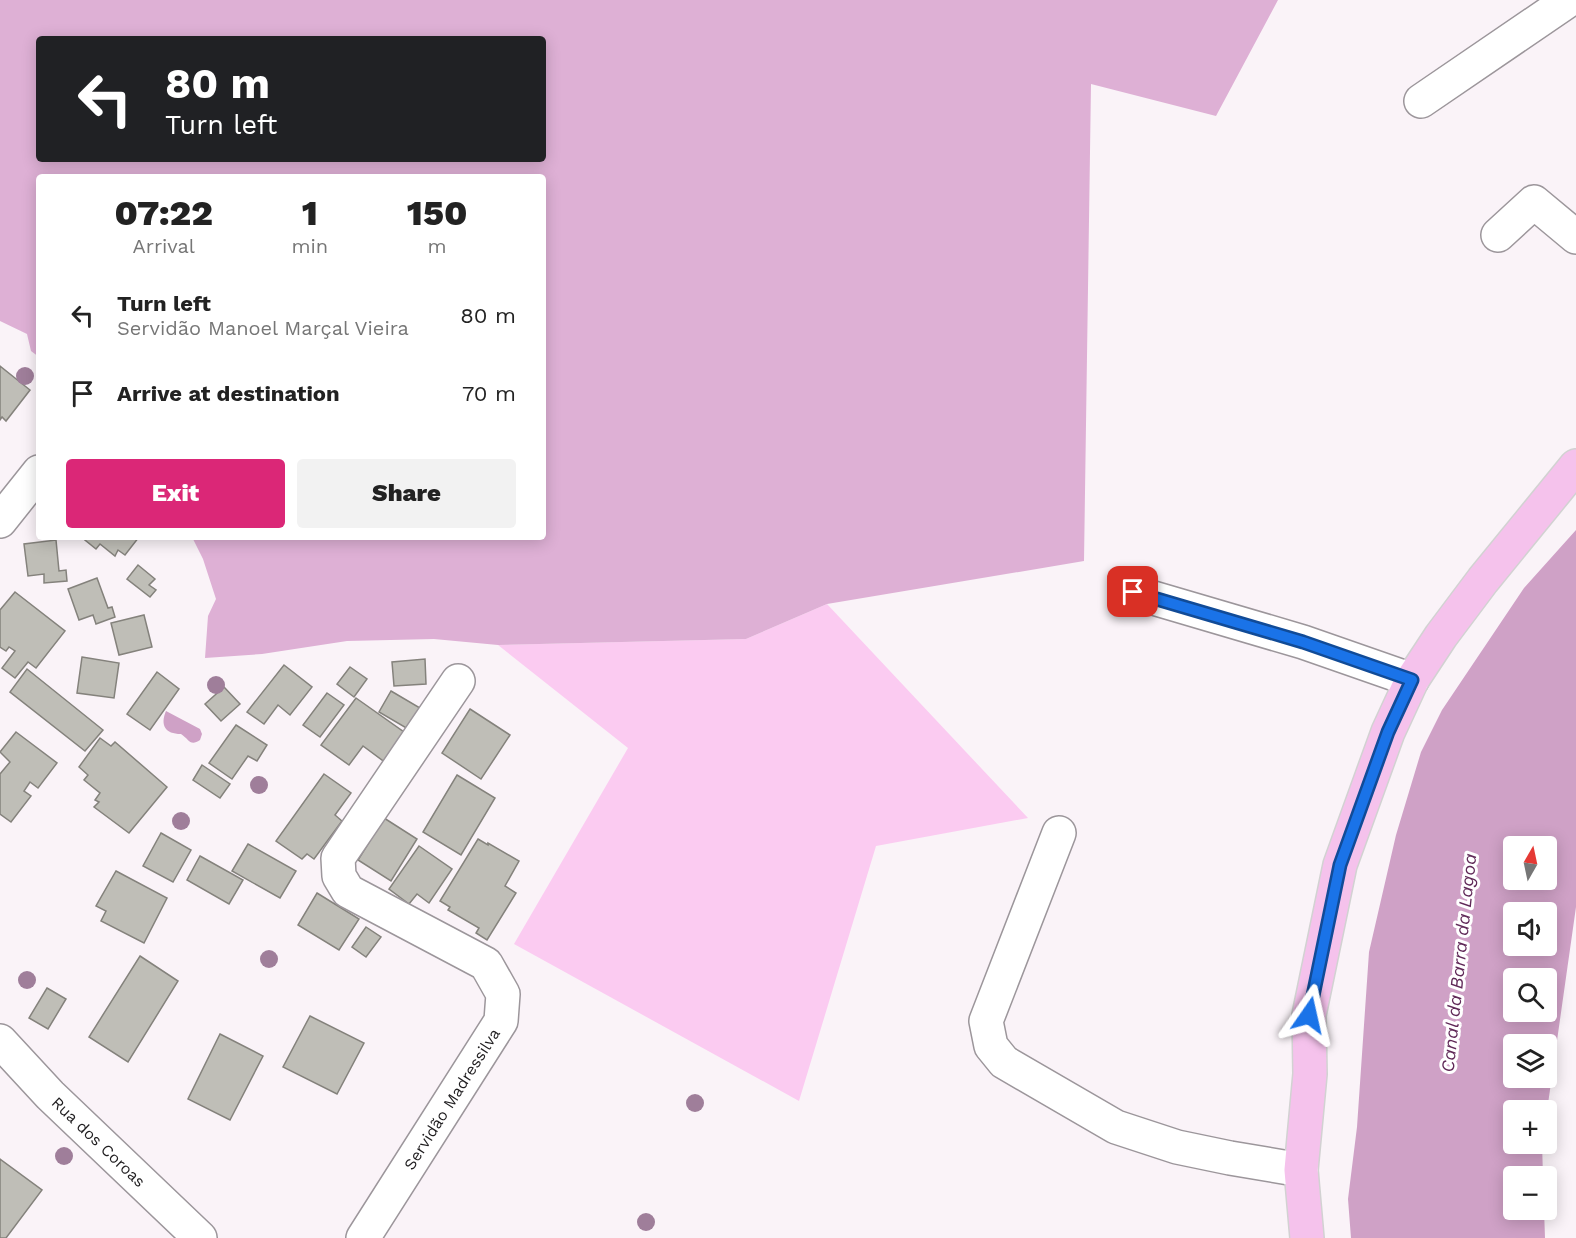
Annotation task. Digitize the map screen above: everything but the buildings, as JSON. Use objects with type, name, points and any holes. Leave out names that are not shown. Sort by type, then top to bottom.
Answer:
[{"type":"main road","points":[[1307,1238],[1301,1170],[1310,1074],[1309,1015],[1340,865],[1388,732],[1412,680],[1440,636],[1576,466]]},
{"type":"street","points":[[1421,100],[1569,0]]},
{"type":"street","points":[[1498,235],[1534,202],[1576,237]]},
{"type":"street","points":[[0,522],[36,476]]},
{"type":"street","points":[[1133,592],[1314,645],[1412,680]]},
{"type":"street","name":"Servidão Madressilva","points":[[363,1238],[501,1021],[503,994],[486,964],[348,891],[339,876],[338,858],[458,681]]},
{"type":"street","points":[[1059,833],[986,1021],[991,1046],[1004,1062],[1116,1127],[1177,1147],[1301,1170]]},
{"type":"street","name":"Rua dos Coroas","points":[[0,1041],[50,1095],[200,1238]]},
{"type":"shaded area","points":[[0,0],[1278,0],[1216,116],[1091,84],[1084,561],[827,604],[746,639],[498,645],[434,639],[347,641],[262,654],[205,658],[208,616],[216,599],[203,559],[194,540],[546,540],[546,174],[36,174],[36,355],[31,351],[27,334],[0,321]]},
{"type":"shaded area","points":[[827,604],[1028,818],[876,846],[799,1101],[514,944],[628,748],[498,645],[746,639]]},
{"type":"water","name":"Canal da Barra da Lagoa","points":[[1576,530],[1576,907],[1557,1041],[1557,1034],[1503,1034],[1503,1088],[1550,1088],[1549,1100],[1503,1100],[1503,1154],[1542,1154],[1543,1166],[1503,1166],[1503,1220],[1544,1220],[1545,1238],[1351,1238],[1348,1199],[1357,1127],[1369,952],[1396,835],[1421,752],[1442,710],[1524,588]]},
{"type":"water","points":[[166,711],[200,729],[202,734],[200,740],[194,743],[181,734],[165,728]]},
{"type":"route","points":[[1133,592],[1336,652],[1412,680],[1388,732],[1340,865],[1323,937],[1309,1015]]}]
